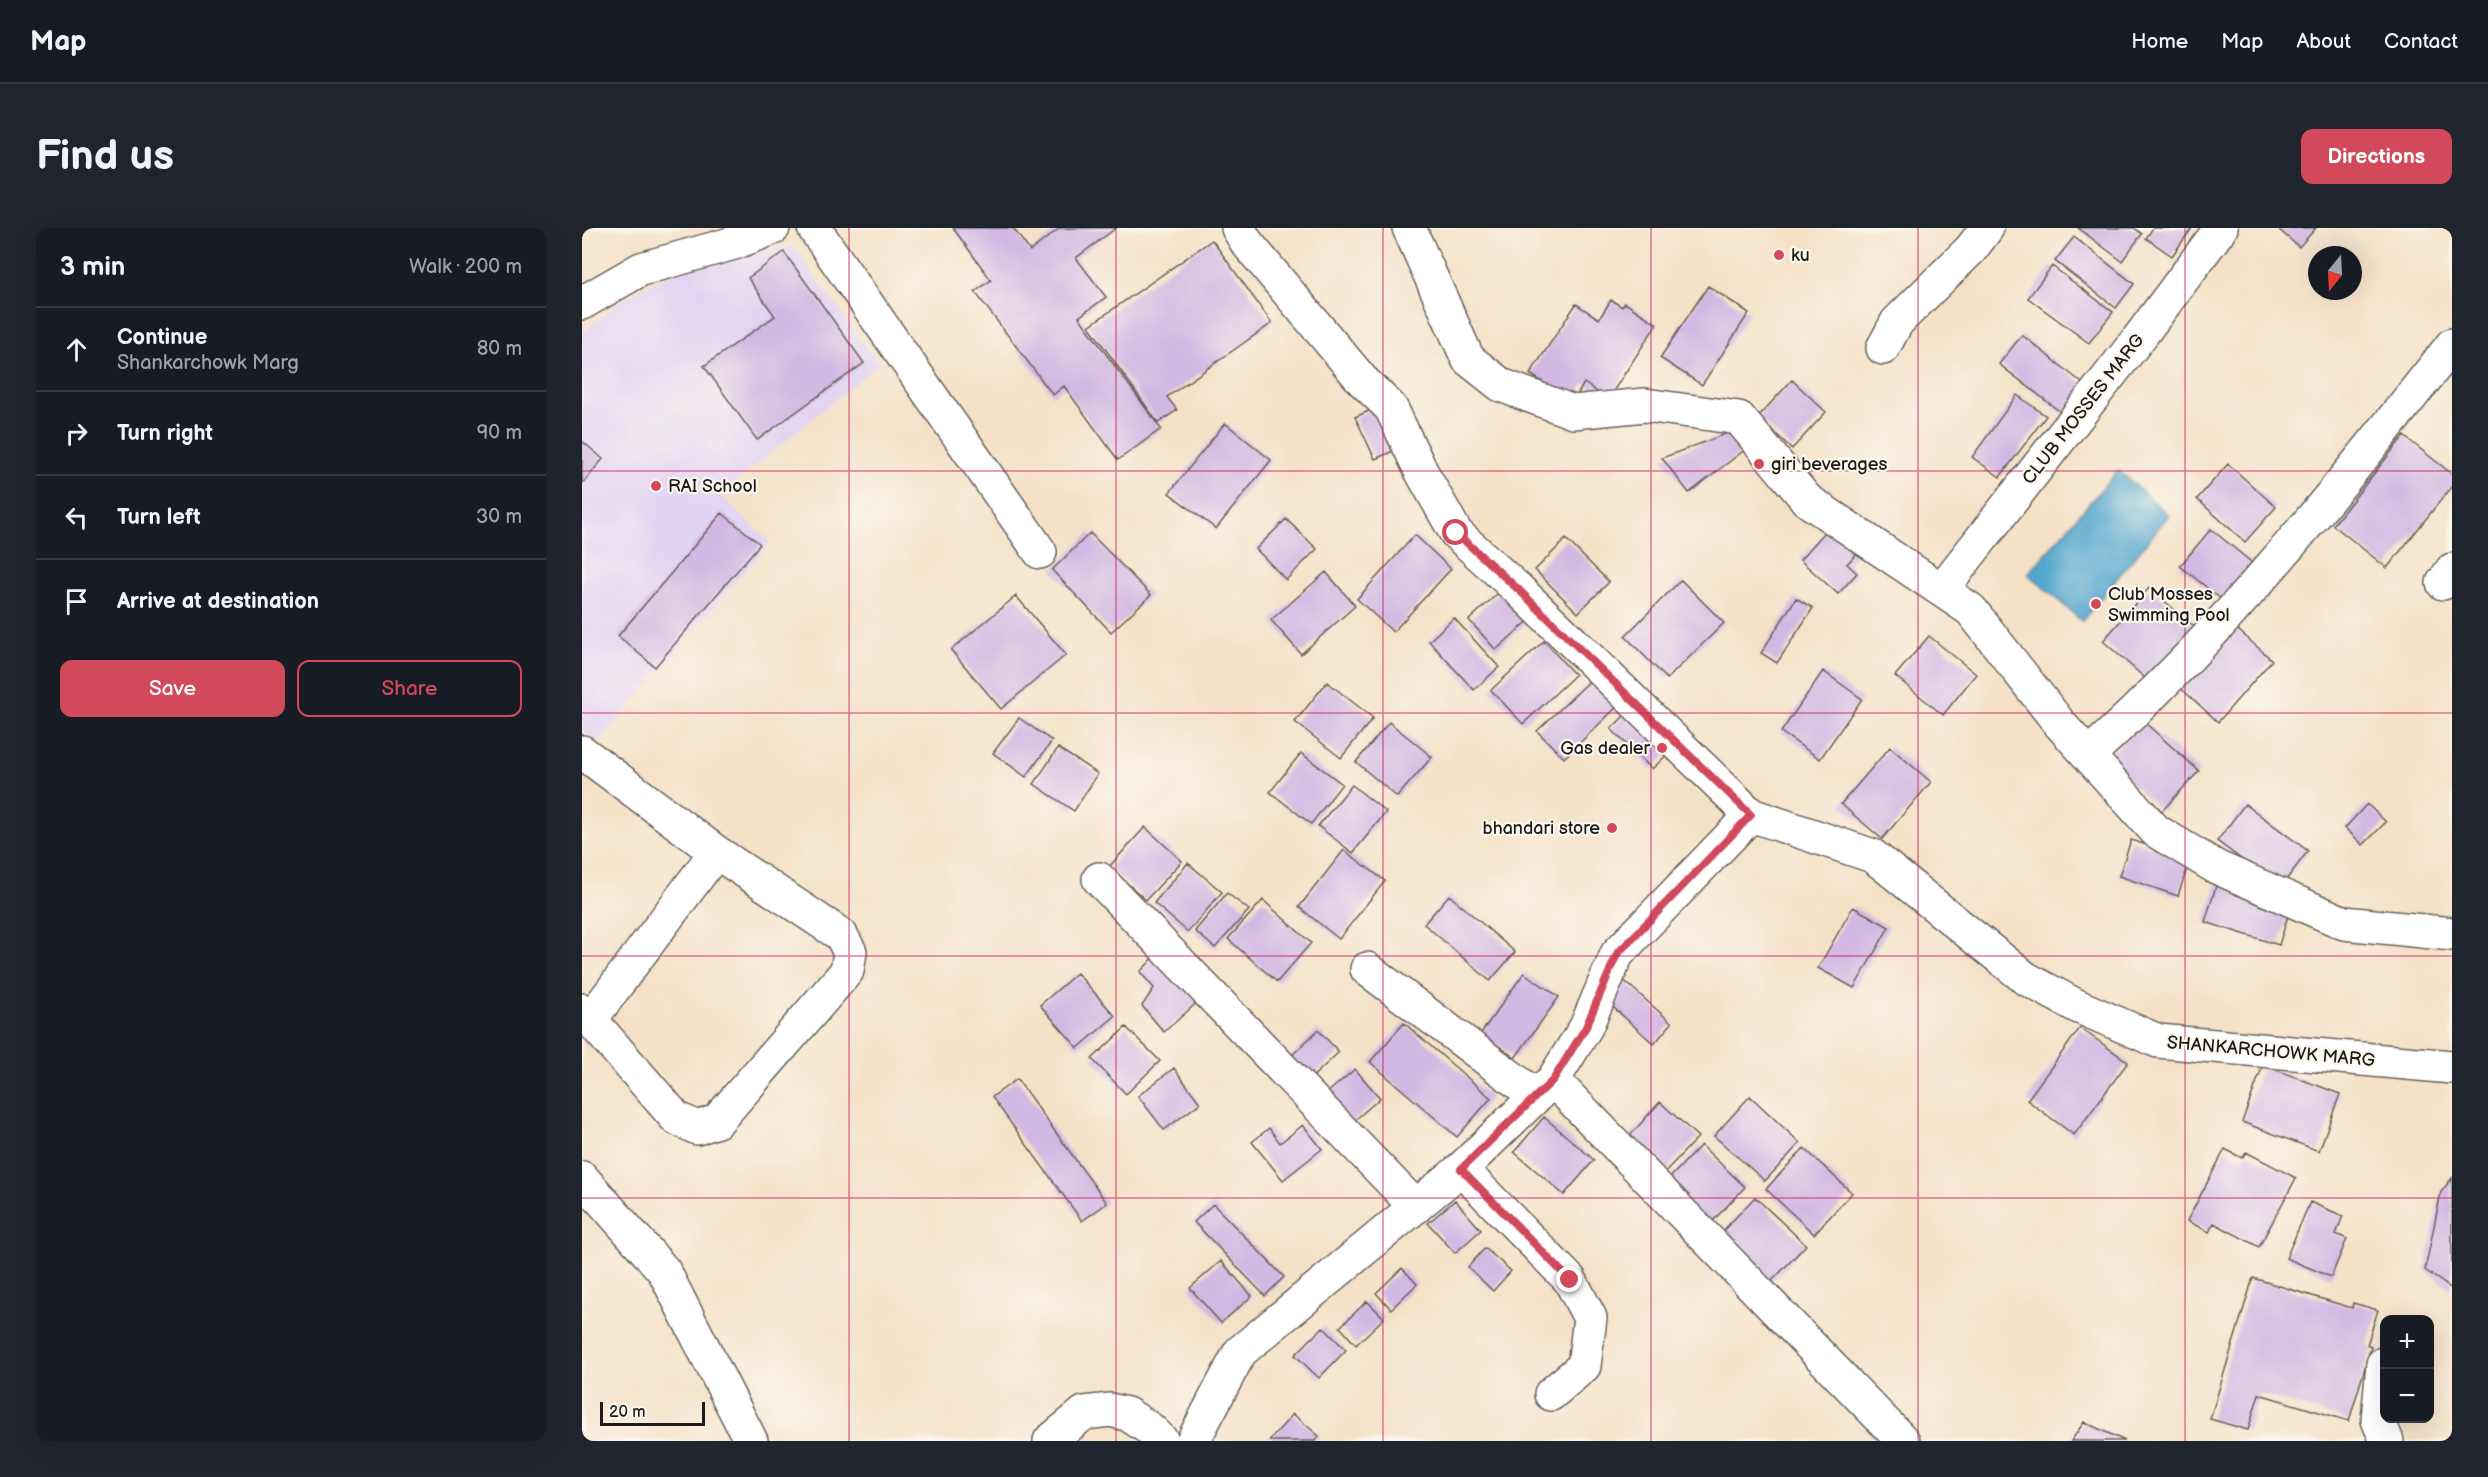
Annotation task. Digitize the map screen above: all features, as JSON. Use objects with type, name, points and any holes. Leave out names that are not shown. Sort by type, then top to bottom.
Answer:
[{"type":"street","points":[[582,303],[641,269],[734,243],[773,228]]},
{"type":"street","points":[[814,228],[1040,552]]},
{"type":"street","name":"SHANKARCHOWK MARG","points":[[1238,228],[1247,243],[1362,380],[1391,408],[1421,471],[1456,533],[1537,607],[1751,815],[1874,856],[2025,978],[2077,1006],[2158,1041],[2452,1067]]},
{"type":"street","points":[[1409,228],[1468,359],[1502,385],[1573,412],[1645,405],[1739,418],[1807,500],[1971,610],[2060,724],[2156,831],[2216,867],[2344,923],[2452,934]]},
{"type":"street","points":[[1883,348],[1897,322],[1971,249],[1987,228]]},
{"type":"street","name":"CLUB MOSSES MARG","points":[[1942,589],[2139,338],[2221,228]]},
{"type":"street","points":[[2088,755],[2136,711],[2278,559],[2452,345]]},
{"type":"street","points":[[582,752],[716,852],[841,935],[850,952],[847,971],[717,1120],[697,1128],[676,1118],[586,1014],[716,852]]},
{"type":"street","points":[[1193,1441],[1240,1352],[1461,1169],[1544,1088],[1586,1027],[1617,954],[1751,815]]},
{"type":"street","points":[[1099,879],[1416,1207]]},
{"type":"street","points":[[1367,969],[1544,1088],[1903,1441]]},
{"type":"street","points":[[1461,1169],[1570,1280],[1590,1318],[1584,1366],[1551,1394]]},
{"type":"street","points":[[582,1178],[664,1271],[751,1441]]},
{"type":"street","points":[[2383,1369],[2378,1420],[2387,1441]]},
{"type":"street","points":[[1050,1441],[1084,1413],[1110,1410],[1127,1414],[1150,1429],[1162,1441]]},
{"type":"shaded area","name":"RAI School","points":[[794,247],[878,364],[720,495],[770,542],[599,742],[582,730],[582,334],[614,306],[644,286],[730,250]]},
{"type":"water","points":[[2118,470],[2169,515],[2082,621],[2028,574]]},
{"type":"building","points":[[953,228],[1013,228],[1030,251],[1060,228],[1116,228],[1076,258],[1106,297],[1079,317],[1161,429],[1118,460],[1064,386],[1053,395],[975,292],[991,280]]},
{"type":"building","points":[[2078,228],[2134,228],[2142,234],[2122,261]]},
{"type":"building","points":[[2153,228],[2192,228],[2172,256],[2146,238]]},
{"type":"building","points":[[2277,228],[2316,228],[2299,247]]},
{"type":"building","points":[[2074,237],[2134,284],[2116,308],[2055,261]]},
{"type":"building","points":[[1212,240],[1272,323],[1167,397],[1177,410],[1158,423],[1089,326]]},
{"type":"building","points":[[784,252],[864,363],[757,440],[704,366],[775,316],[748,278]]},
{"type":"building","points":[[2052,266],[2113,312],[2089,343],[2028,298]]},
{"type":"building","points":[[1708,286],[1749,313],[1702,385],[1660,358]]},
{"type":"building","points":[[1611,300],[1622,307],[1625,303],[1657,324],[1608,399],[1584,383],[1573,402],[1530,374],[1576,304],[1599,319]]},
{"type":"building","points":[[2022,335],[2086,386],[2063,414],[1999,364]]},
{"type":"building","points":[[1792,380],[1826,412],[1792,449],[1758,417]]},
{"type":"building","points":[[2017,395],[2046,416],[2000,477],[1972,457]]},
{"type":"building","points":[[1378,407],[1398,449],[1375,459],[1355,417]]},
{"type":"building","points":[[1225,423],[1271,460],[1216,529],[1169,493]]},
{"type":"building","points":[[1728,433],[1747,448],[1689,493],[1662,458]]},
{"type":"building","points":[[2404,436],[2452,474],[2452,486],[2387,568],[2333,525]]},
{"type":"building","points":[[582,441],[603,459],[582,484]]},
{"type":"building","points":[[2228,464],[2276,507],[2245,542],[2197,499]]},
{"type":"building","points":[[722,513],[760,544],[655,667],[618,636]]},
{"type":"building","points":[[1286,519],[1317,549],[1286,580],[1256,549]]},
{"type":"building","points":[[1832,524],[1860,550],[1847,564],[1857,573],[1838,594],[1800,560]]},
{"type":"building","points":[[2211,529],[2256,566],[2226,603],[2180,566]]},
{"type":"building","points":[[1090,533],[1151,595],[1111,632],[1052,570]]},
{"type":"building","points":[[1415,535],[1451,569],[1393,632],[1357,599]]},
{"type":"building","points":[[1566,539],[1609,582],[1578,613],[1535,570]]},
{"type":"building","points":[[1326,572],[1355,606],[1301,654],[1271,620]]},
{"type":"building","points":[[1681,580],[1724,623],[1667,679],[1625,636]]},
{"type":"building","points":[[1507,585],[1535,615],[1496,650],[1469,620]]},
{"type":"building","points":[[2149,588],[2201,632],[2154,686],[2103,641]]},
{"type":"building","points":[[1016,596],[1066,655],[1001,709],[951,650]]},
{"type":"building","points":[[1796,598],[1813,608],[1777,663],[1761,653]]},
{"type":"building","points":[[1454,618],[1499,667],[1474,690],[1429,641]]},
{"type":"building","points":[[2228,621],[2272,660],[2218,722],[2174,682]]},
{"type":"building","points":[[1929,636],[1976,674],[1943,715],[1895,676]]},
{"type":"building","points":[[1544,641],[1575,675],[1523,724],[1491,690]]},
{"type":"building","points":[[1823,671],[1862,699],[1820,759],[1781,732]]},
{"type":"building","points":[[1595,676],[1622,702],[1564,758],[1537,731]]},
{"type":"building","points":[[1327,682],[1373,718],[1341,758],[1295,722]]},
{"type":"building","points":[[1635,705],[1676,746],[1652,769],[1611,729]]},
{"type":"building","points":[[1019,718],[1052,741],[1026,777],[993,753]]},
{"type":"building","points":[[2143,721],[2199,771],[2162,811],[2106,760]]},
{"type":"building","points":[[1389,722],[1432,757],[1397,797],[1356,762]]},
{"type":"building","points":[[1890,747],[1931,782],[1882,839],[1841,804]]},
{"type":"building","points":[[1058,748],[1098,774],[1074,811],[1034,784]]},
{"type":"building","points":[[1301,753],[1342,784],[1311,824],[1270,792]]},
{"type":"building","points":[[1352,785],[1386,812],[1353,853],[1318,826]]},
{"type":"building","points":[[2245,804],[2308,851],[2280,888],[2217,841]]},
{"type":"building","points":[[2367,804],[2386,822],[2363,845],[2345,828]]},
{"type":"building","points":[[1145,827],[1182,861],[1146,900],[1109,867]]},
{"type":"building","points":[[2131,840],[2190,859],[2178,896],[2119,876]]},
{"type":"building","points":[[1344,850],[1385,881],[1339,939],[1299,907]]},
{"type":"building","points":[[1188,863],[1222,892],[1188,932],[1154,903]]},
{"type":"building","points":[[2217,883],[2291,906],[2279,945],[2205,922]]},
{"type":"building","points":[[1227,893],[1249,910],[1215,948],[1195,931]]},
{"type":"building","points":[[1449,895],[1515,952],[1490,981],[1424,924]]},
{"type":"building","points":[[1263,900],[1311,943],[1277,982],[1228,939]]},
{"type":"building","points":[[1853,907],[1889,927],[1854,988],[1818,968]]},
{"type":"building","points":[[1159,952],[1201,999],[1164,1032],[1142,1006],[1154,988],[1140,972]]},
{"type":"building","points":[[1077,973],[1115,1016],[1078,1048],[1040,1005]]},
{"type":"building","points":[[1524,973],[1559,997],[1515,1058],[1481,1033]]},
{"type":"building","points":[[1620,977],[1672,1023],[1654,1044],[1602,997]]},
{"type":"building","points":[[1404,1023],[1491,1098],[1457,1137],[1370,1062]]},
{"type":"building","points":[[1126,1027],[1160,1061],[1126,1094],[1092,1059]]},
{"type":"building","points":[[2080,1028],[2128,1062],[2074,1135],[2027,1100]]},
{"type":"building","points":[[1318,1030],[1339,1052],[1304,1085],[1283,1064]]},
{"type":"building","points":[[2263,1065],[2340,1094],[2319,1151],[2242,1122]]},
{"type":"building","points":[[1174,1068],[1200,1103],[1164,1130],[1138,1096]]},
{"type":"building","points":[[1355,1069],[1380,1098],[1346,1128],[1320,1099]]},
{"type":"building","points":[[1017,1079],[1107,1203],[1082,1221],[992,1097]]},
{"type":"building","points":[[1750,1096],[1800,1143],[1765,1181],[1714,1136]]},
{"type":"building","points":[[1660,1102],[1698,1137],[1662,1175],[1625,1141]]},
{"type":"building","points":[[1544,1117],[1594,1160],[1564,1195],[1514,1152]]},
{"type":"building","points":[[1303,1125],[1322,1149],[1283,1180],[1252,1142],[1269,1128],[1280,1143]]},
{"type":"building","points":[[1701,1145],[1745,1187],[1709,1225],[1665,1183]]},
{"type":"building","points":[[1804,1148],[1852,1193],[1814,1234],[1766,1189]]},
{"type":"building","points":[[2225,1149],[2242,1158],[2246,1152],[2296,1178],[2259,1247],[2214,1223],[2209,1232],[2187,1221]]},
{"type":"building","points":[[2452,1178],[2452,1289],[2425,1270],[2441,1192]]},
{"type":"building","points":[[1755,1197],[1806,1245],[1771,1282],[1720,1234]]},
{"type":"building","points":[[1455,1200],[1481,1230],[1455,1253],[1428,1223]]},
{"type":"building","points":[[2310,1202],[2343,1216],[2336,1234],[2347,1239],[2331,1277],[2286,1258]]},
{"type":"building","points":[[1213,1204],[1284,1277],[1265,1296],[1194,1222]]},
{"type":"building","points":[[1485,1248],[1511,1271],[1493,1291],[1468,1267]]},
{"type":"building","points":[[1221,1261],[1252,1296],[1221,1323],[1190,1288]]},
{"type":"building","points":[[1402,1268],[1417,1284],[1391,1309],[1376,1293]]},
{"type":"building","points":[[2253,1278],[2352,1308],[2353,1303],[2378,1310],[2367,1345],[2371,1347],[2349,1421],[2259,1394],[2248,1430],[2210,1419]]},
{"type":"building","points":[[1367,1301],[1384,1318],[1356,1345],[1340,1327]]},
{"type":"building","points":[[1323,1327],[1346,1350],[1319,1378],[1295,1355]]},
{"type":"building","points":[[1293,1414],[1319,1436],[1315,1441],[1269,1441]]},
{"type":"building","points":[[2084,1422],[2125,1441],[2071,1441]]},
{"type":"place","name":"ku","points":[[1779,255]]},
{"type":"place","name":"giri beverages","points":[[1759,464]]},
{"type":"place","name":"RAI School","points":[[656,486]]},
{"type":"place","name":"Club Mosses Swimming Pool","points":[[2096,604]]},
{"type":"place","name":"Gas dealer","points":[[1662,748]]},
{"type":"place","name":"bhandari store","points":[[1612,828]]},
{"type":"route","points":[[1456,533],[1520,591],[1751,815],[1617,954],[1586,1027],[1553,1080],[1461,1169],[1570,1280]]}]
